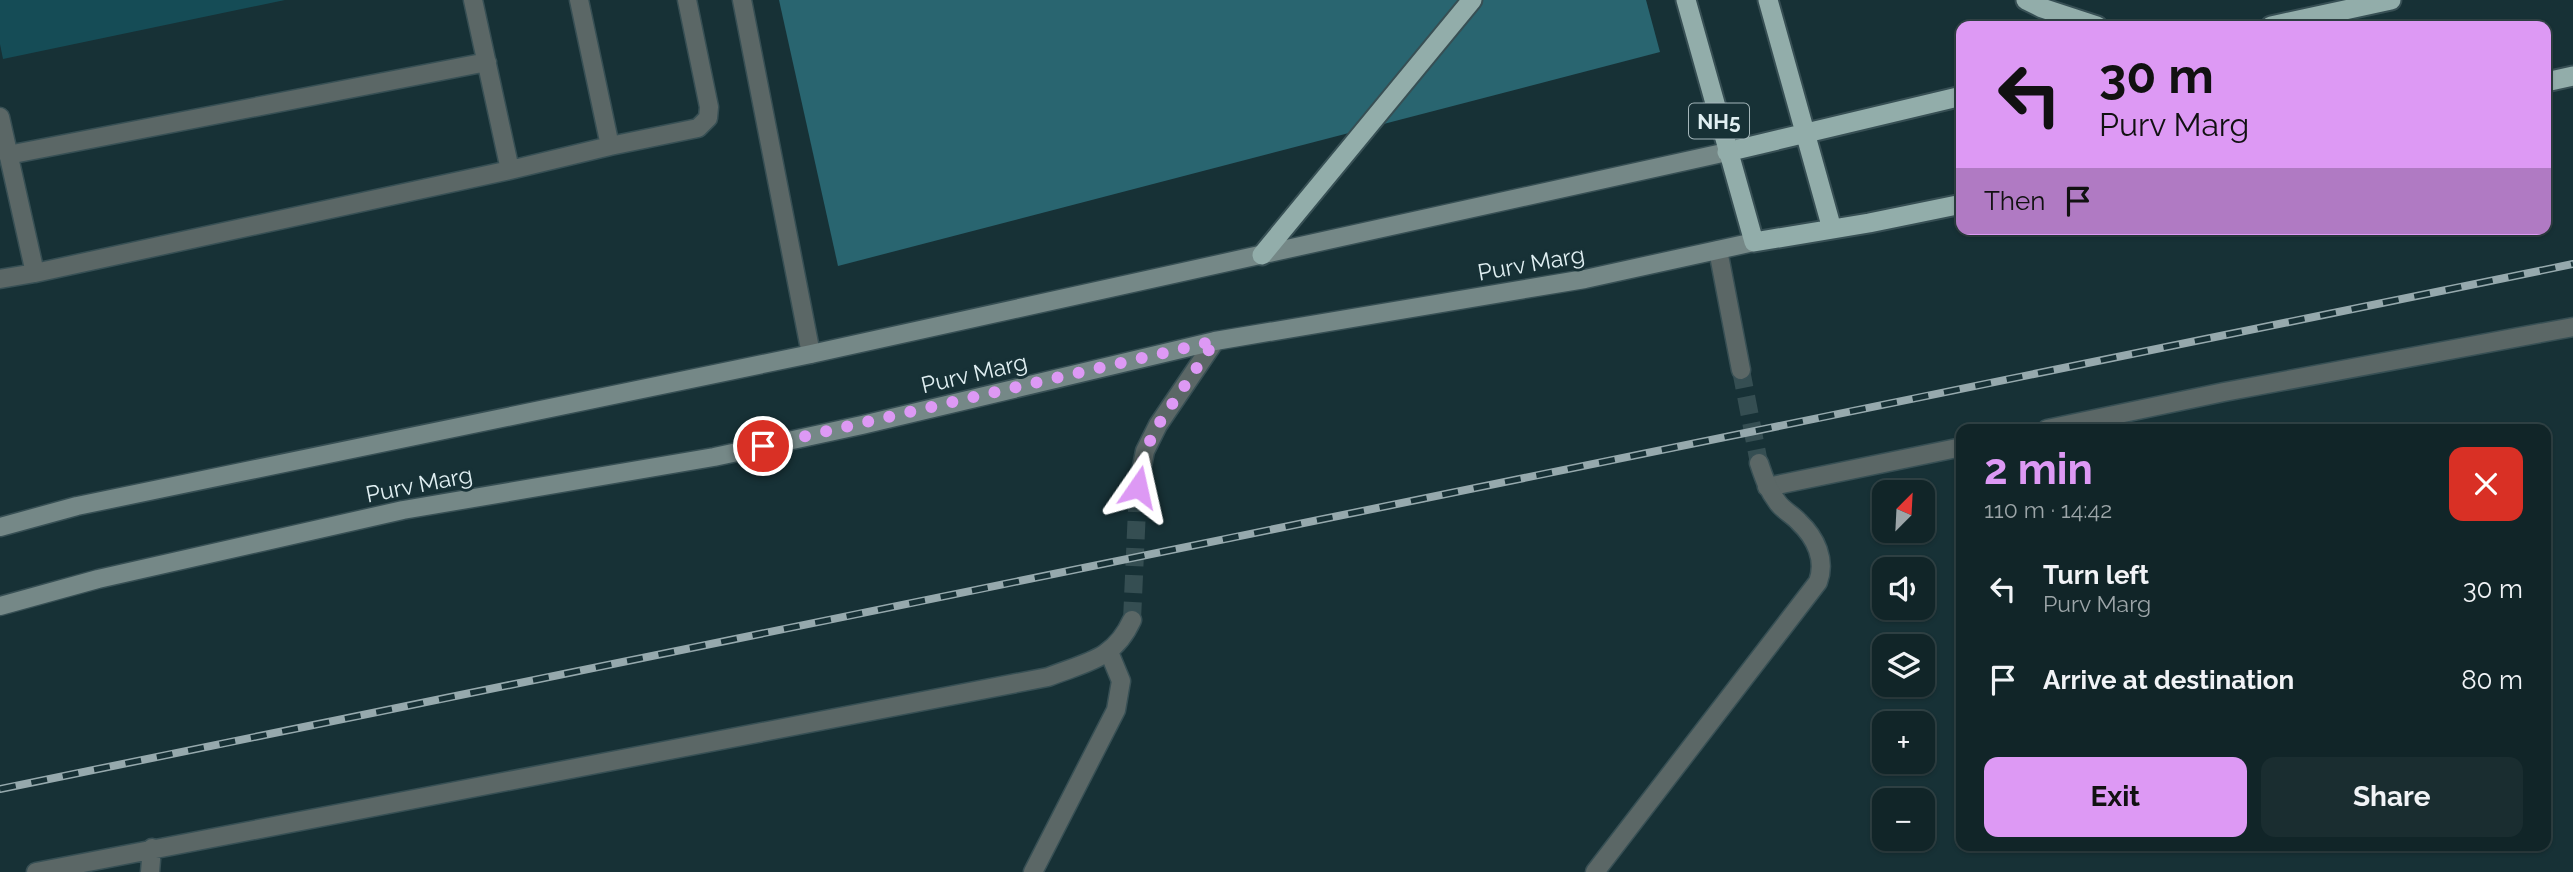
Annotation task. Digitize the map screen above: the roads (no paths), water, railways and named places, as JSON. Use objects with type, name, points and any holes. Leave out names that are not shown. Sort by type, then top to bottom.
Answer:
[{"type":"highway","points":[[1262,254],[1472,0]]},
{"type":"highway","name":"NH5","points":[[1686,0],[1754,242]]},
{"type":"highway","points":[[1768,0],[1832,229]]},
{"type":"highway","points":[[2026,0],[2082,21]]},
{"type":"highway","points":[[2294,21],[2392,0]]},
{"type":"highway","points":[[2551,81],[2573,76]]},
{"type":"highway","name":"NH5","points":[[1727,152],[1956,97]]},
{"type":"highway","name":"Purv Marg","points":[[1754,242],[1956,205]]},
{"type":"main road","name":"Purv Marg","points":[[0,527],[77,506],[811,354],[1727,152]]},
{"type":"main road","name":"Purv Marg","points":[[0,606],[98,579],[403,510],[714,457],[862,425],[1215,341],[1585,279],[1754,242]]},
{"type":"street","points":[[473,0],[510,170]]},
{"type":"street","points":[[579,0],[610,146]]},
{"type":"street","points":[[0,279],[698,128],[708,118],[709,107],[687,0]]},
{"type":"street","points":[[743,0],[811,354]]},
{"type":"street","points":[[8,155],[487,62]]},
{"type":"street","points":[[0,117],[35,273]]},
{"type":"street","points":[[1717,250],[1741,370]]},
{"type":"street","points":[[2071,424],[2224,392],[2573,327]]},
{"type":"street","points":[[1138,487],[1145,451],[1158,425],[1215,341]]},
{"type":"street","points":[[1767,488],[1956,448]]},
{"type":"street","points":[[1595,872],[1818,582],[1822,571],[1818,548],[1811,534],[1781,506],[1767,488],[1759,463]]},
{"type":"street","points":[[36,872],[1048,677],[1109,652],[1124,638],[1132,620]]},
{"type":"street","points":[[1033,872],[1116,710],[1121,681],[1109,652]]},
{"type":"street","points":[[150,872],[152,848]]},
{"type":"tunnel","points":[[1741,370],[1759,463]]},
{"type":"tunnel","points":[[1132,620],[1138,487]]},
{"type":"railway","points":[[0,789],[2573,264]]}]
